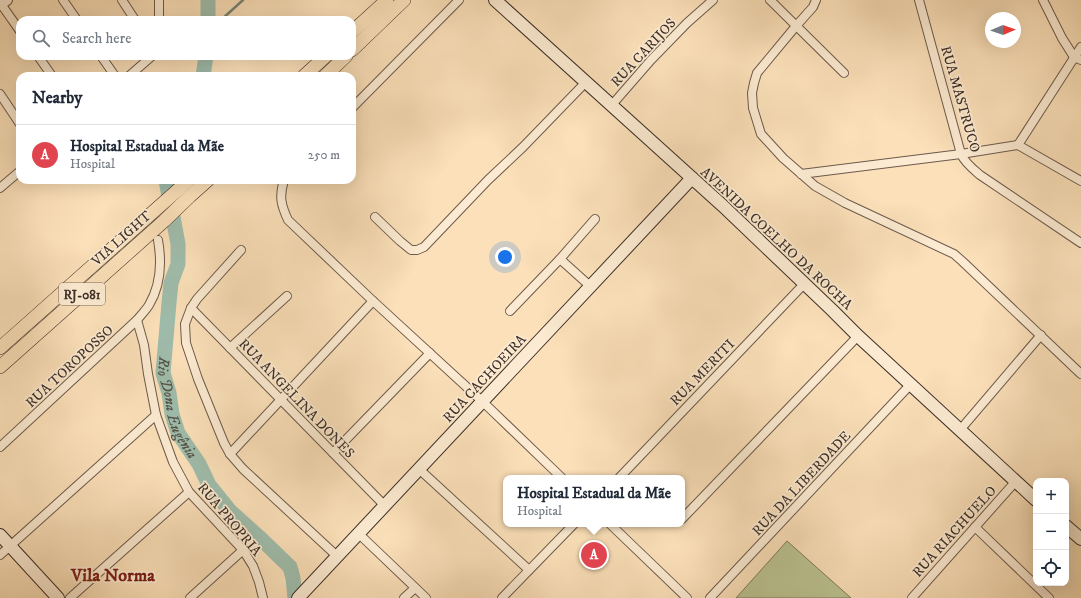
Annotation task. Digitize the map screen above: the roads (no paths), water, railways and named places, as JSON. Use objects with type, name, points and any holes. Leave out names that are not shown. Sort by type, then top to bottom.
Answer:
[{"type":"main road","points":[[356,28],[387,0]]},
{"type":"main road","points":[[356,46],[404,0]]},
{"type":"main road","name":"AVENIDA COELHO DA ROCHA","points":[[495,0],[692,178],[910,385],[1033,497]]},
{"type":"main road","points":[[308,72],[322,60]]},
{"type":"main road","points":[[329,72],[342,60]]},
{"type":"main road","name":"RUA CACHOEIRA","points":[[298,598],[692,178]]},
{"type":"main road","name":"VIA LIGHT","points":[[0,348],[185,184]]},
{"type":"main road","name":"VIA LIGHT","points":[[0,367],[204,184]]},
{"type":"main road","points":[[1069,529],[1081,539]]},
{"type":"main road","points":[[0,535],[58,598]]},
{"type":"street","points":[[7,0],[0,5],[16,26]]},
{"type":"street","points":[[63,0],[74,16]]},
{"type":"street","points":[[122,0],[133,16]]},
{"type":"street","points":[[157,16],[159,0]]},
{"type":"street","points":[[356,104],[459,0]]},
{"type":"street","name":"RUA CARIJOS","points":[[611,106],[651,60],[687,23],[713,0]]},
{"type":"street","points":[[770,0],[844,73]]},
{"type":"street","points":[[816,0],[813,7],[757,73],[752,93],[753,108],[761,134],[782,158],[814,186],[845,203],[954,254],[1081,374]]},
{"type":"street","name":"RUA MASTRUCO","points":[[920,0],[961,154],[964,159],[968,165],[980,175],[1081,243]]},
{"type":"street","points":[[1043,0],[1062,38],[1078,59]]},
{"type":"street","points":[[1018,145],[1078,59],[1081,47]]},
{"type":"street","points":[[41,60],[49,72]]},
{"type":"street","points":[[104,60],[112,72]]},
{"type":"street","points":[[134,72],[147,60]]},
{"type":"street","points":[[375,217],[411,250],[417,250],[424,247],[488,180],[586,83]]},
{"type":"street","points":[[0,94],[16,118]]},
{"type":"street","points":[[801,174],[961,154],[1018,145],[1081,181]]},
{"type":"street","points":[[0,188],[16,174]]},
{"type":"street","points":[[283,184],[281,190],[282,207],[288,220],[559,475]]},
{"type":"street","points":[[510,311],[595,219]]},
{"type":"street","name":"RUA TOROPOSSO","points":[[0,447],[138,320],[149,306],[157,290],[160,270],[158,240]]},
{"type":"street","points":[[241,250],[197,299],[191,308],[185,324],[186,343],[198,379],[230,454],[243,469],[338,557]]},
{"type":"street","points":[[560,258],[590,286]]},
{"type":"street","name":"RUA MERITI","points":[[622,475],[804,284]]},
{"type":"street","points":[[230,348],[287,296]]},
{"type":"street","points":[[230,454],[373,301]]},
{"type":"street","name":"RUA ANGELINA DONES","points":[[191,308],[385,506]]},
{"type":"street","name":"RUA PROPRIA","points":[[138,320],[144,345],[156,415],[173,462],[189,492],[243,550],[253,566],[263,598]]},
{"type":"street","points":[[960,430],[1040,335]]},
{"type":"street","points":[[685,516],[858,336]]},
{"type":"street","points":[[333,453],[430,353]]},
{"type":"street","name":"RUA DA LIBERDADE","points":[[710,598],[910,385]]},
{"type":"street","points":[[0,554],[156,415]]},
{"type":"street","points":[[419,469],[529,570]]},
{"type":"street","name":"RUA RIACHUELO","points":[[916,596],[1016,481]]},
{"type":"street","points":[[70,598],[189,492]]},
{"type":"street","points":[[502,598],[571,527]]},
{"type":"street","points":[[613,527],[687,598]]},
{"type":"street","points":[[975,527],[1049,598]]},
{"type":"street","points":[[359,534],[426,598]]},
{"type":"street","points":[[190,598],[243,550]]},
{"type":"street","points":[[404,598],[415,588]]},
{"type":"waterway","name":"Rio Dona Eugênia","points":[[208,0],[208,16]]},
{"type":"waterway","points":[[225,16],[243,0]]},
{"type":"waterway","name":"Rio Dona Eugênia","points":[[204,72],[205,60]]},
{"type":"waterway","name":"Rio Dona Eugênia","points":[[167,184],[178,244],[178,264],[171,283],[163,373],[169,393],[172,414],[178,433],[199,464],[209,485],[230,511],[290,567],[293,578],[295,598]]},
{"type":"place","name":"Hospital Estadual da Mãe","points":[[594,555]]},
{"type":"district","name":"Vila Norma","points":[[113,575]]}]
